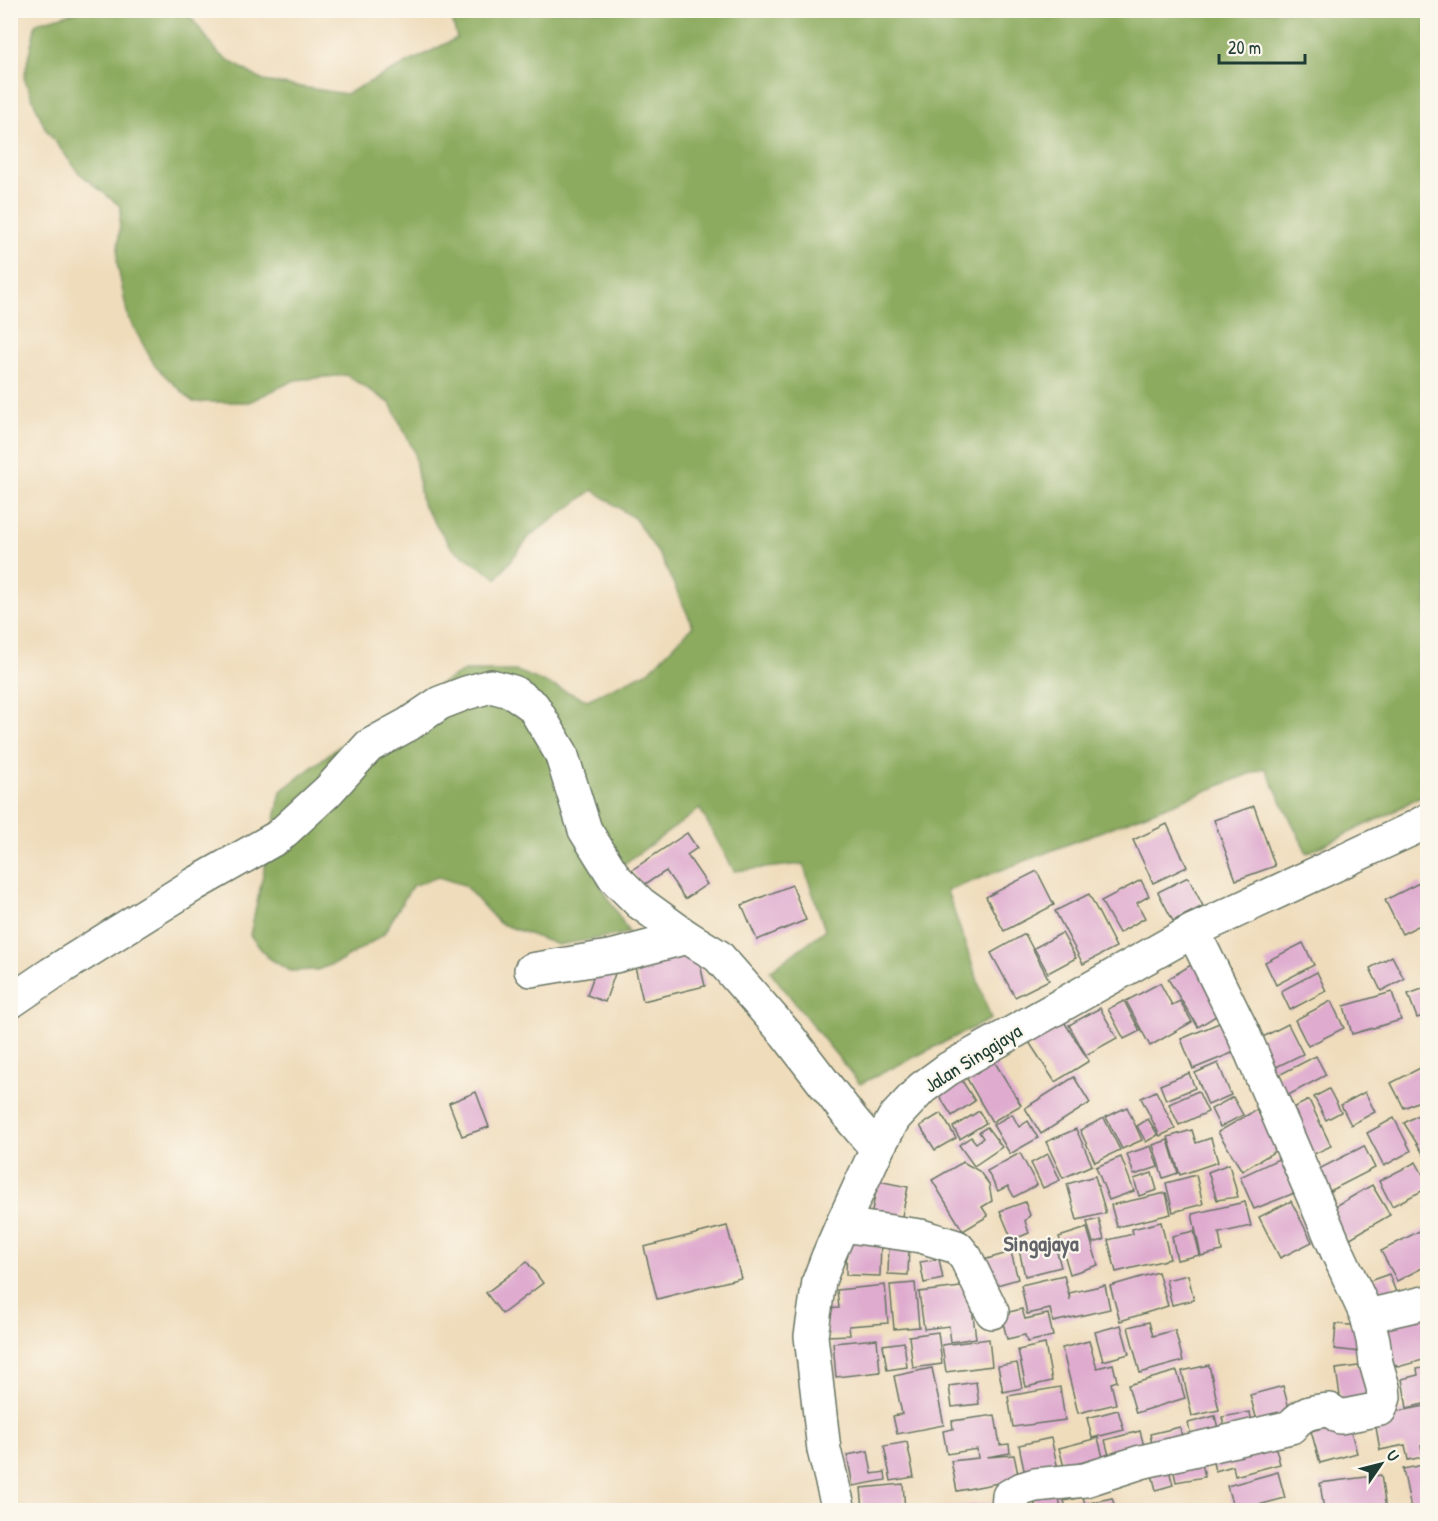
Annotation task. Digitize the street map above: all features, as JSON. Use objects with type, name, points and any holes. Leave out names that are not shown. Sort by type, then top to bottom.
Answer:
[{"type":"street","points":[[10,1002],[195,884],[278,837],[328,791],[369,746],[409,724],[440,703],[491,686],[513,692],[533,706],[561,753],[585,830],[615,878],[640,903],[718,956],[787,1035],[852,1121],[877,1149]]},
{"type":"street","name":"Jalan Singajaya","points":[[839,1510],[824,1450],[811,1336],[819,1281],[828,1257],[877,1149],[894,1118],[922,1088],[948,1069],[1193,931],[1428,820]]},
{"type":"street","points":[[1008,1510],[1009,1496],[1035,1485],[1085,1480],[1141,1462],[1291,1427],[1299,1418],[1316,1411],[1330,1410],[1340,1417],[1380,1408],[1384,1397],[1367,1316],[1243,1034],[1193,931]]},
{"type":"street","points":[[531,970],[615,956],[687,937]]},
{"type":"street","points":[[842,1225],[921,1236],[957,1247],[966,1258],[992,1312]]},
{"type":"street","points":[[1367,1316],[1428,1302]]},
{"type":"green space","points":[[170,10],[189,15],[220,55],[263,81],[346,94],[457,38],[450,11],[1427,11],[1427,792],[1393,812],[1307,853],[1265,768],[947,891],[991,1019],[860,1084],[770,971],[825,930],[803,864],[734,871],[700,809],[599,882],[629,933],[558,945],[499,923],[464,885],[438,877],[412,886],[383,935],[341,961],[317,970],[290,971],[267,957],[250,935],[281,791],[372,721],[464,671],[517,671],[587,700],[649,671],[693,626],[662,559],[635,519],[593,490],[530,536],[497,578],[452,548],[422,504],[414,451],[390,403],[346,375],[295,380],[249,402],[193,402],[155,366],[128,317],[117,263],[121,207],[78,172],[45,128],[24,78],[36,23],[80,11]]},
{"type":"building","points":[[1254,806],[1275,866],[1236,880],[1214,820]]},
{"type":"building","points":[[1167,824],[1187,867],[1153,883],[1133,840]]},
{"type":"building","points":[[687,833],[697,848],[687,855],[707,884],[685,899],[666,871],[642,886],[632,870]]},
{"type":"building","points":[[1037,871],[1054,905],[1004,931],[986,897]]},
{"type":"building","points":[[1188,877],[1203,906],[1173,921],[1158,892]]},
{"type":"building","points":[[1141,880],[1149,896],[1137,903],[1145,918],[1119,933],[1101,901]]},
{"type":"building","points":[[1419,883],[1428,901],[1428,921],[1402,934],[1385,900]]},
{"type":"building","points":[[792,885],[806,920],[757,940],[742,905]]},
{"type":"building","points":[[1089,894],[1116,947],[1083,964],[1055,911]]},
{"type":"building","points":[[1062,933],[1076,958],[1048,973],[1034,948]]},
{"type":"building","points":[[1025,934],[1049,980],[1015,997],[991,953]]},
{"type":"building","points":[[1303,943],[1314,965],[1276,985],[1265,962]]},
{"type":"building","points":[[696,947],[705,986],[643,1001],[634,962]]},
{"type":"building","points":[[1392,956],[1404,979],[1381,991],[1370,968]]},
{"type":"building","points":[[1199,960],[1229,1008],[1198,1027],[1168,979]]},
{"type":"building","points":[[599,961],[617,968],[605,1002],[587,995]]},
{"type":"building","points":[[1317,972],[1326,991],[1290,1010],[1281,991]]},
{"type":"building","points":[[1160,983],[1172,1005],[1180,1001],[1192,1022],[1150,1046],[1126,1001]]},
{"type":"building","points":[[1428,987],[1428,1014],[1417,1018],[1408,994]]},
{"type":"building","points":[[1392,992],[1401,1020],[1352,1034],[1344,1006]]},
{"type":"building","points":[[1124,1001],[1140,1031],[1124,1039],[1108,1009]]},
{"type":"building","points":[[1331,1001],[1344,1028],[1308,1046],[1295,1020]]},
{"type":"building","points":[[1100,1008],[1117,1038],[1086,1055],[1069,1025]]},
{"type":"building","points":[[1061,1017],[1089,1061],[1055,1082],[1027,1039]]},
{"type":"building","points":[[1224,1021],[1237,1051],[1193,1069],[1181,1039]]},
{"type":"building","points":[[1288,1024],[1303,1054],[1266,1072],[1251,1043]]},
{"type":"building","points":[[1316,1056],[1326,1075],[1283,1098],[1273,1078]]},
{"type":"building","points":[[994,1061],[1021,1105],[992,1122],[966,1077]]},
{"type":"building","points":[[1218,1063],[1231,1095],[1208,1105],[1195,1073]]},
{"type":"building","points":[[1428,1064],[1428,1097],[1404,1108],[1391,1083]]},
{"type":"building","points":[[1189,1073],[1195,1088],[1166,1100],[1160,1085]]},
{"type":"building","points":[[959,1076],[975,1101],[952,1116],[936,1091]]},
{"type":"building","points":[[1074,1077],[1090,1103],[1041,1134],[1025,1108]]},
{"type":"building","points":[[1329,1089],[1341,1112],[1326,1120],[1314,1097]]},
{"type":"building","points":[[1156,1091],[1175,1129],[1160,1136],[1141,1098]]},
{"type":"building","points":[[1198,1091],[1208,1112],[1179,1125],[1169,1104]]},
{"type":"building","points":[[476,1092],[489,1127],[462,1136],[449,1103]]},
{"type":"building","points":[[1365,1092],[1375,1112],[1351,1125],[1341,1105]]},
{"type":"building","points":[[1233,1097],[1243,1115],[1220,1127],[1211,1109]]},
{"type":"building","points":[[1309,1100],[1331,1146],[1306,1158],[1283,1113]]},
{"type":"building","points":[[1127,1107],[1142,1140],[1122,1149],[1106,1117]]},
{"type":"building","points":[[1428,1109],[1428,1153],[1424,1155],[1404,1123]]},
{"type":"building","points":[[1256,1110],[1284,1146],[1242,1171],[1218,1132]]},
{"type":"building","points":[[979,1111],[986,1123],[960,1139],[953,1127]]},
{"type":"building","points":[[941,1113],[956,1138],[935,1150],[920,1126]]},
{"type":"building","points":[[1012,1114],[1019,1127],[1028,1121],[1038,1138],[1010,1154],[993,1125]]},
{"type":"building","points":[[1104,1118],[1120,1150],[1095,1162],[1080,1130]]},
{"type":"building","points":[[1394,1118],[1411,1151],[1384,1166],[1367,1133]]},
{"type":"building","points":[[1148,1119],[1158,1135],[1146,1142],[1137,1126]]},
{"type":"building","points":[[987,1127],[1002,1147],[974,1166],[959,1145],[971,1137],[976,1143],[983,1138],[979,1132]]},
{"type":"building","points":[[1076,1129],[1092,1165],[1063,1178],[1046,1142]]},
{"type":"building","points":[[1192,1130],[1196,1143],[1211,1138],[1218,1162],[1180,1175],[1168,1137]]},
{"type":"building","points":[[1168,1140],[1178,1173],[1163,1178],[1153,1145]]},
{"type":"building","points":[[1151,1146],[1158,1167],[1134,1175],[1127,1154]]},
{"type":"building","points":[[1364,1146],[1375,1168],[1328,1192],[1317,1170]]},
{"type":"building","points":[[1020,1153],[1037,1185],[1014,1197],[1008,1186],[998,1191],[987,1171]]},
{"type":"building","points":[[1048,1154],[1060,1180],[1043,1188],[1031,1163]]},
{"type":"building","points":[[1287,1155],[1302,1190],[1254,1209],[1240,1177]]},
{"type":"building","points":[[1121,1157],[1134,1191],[1109,1200],[1096,1167]]},
{"type":"building","points":[[963,1162],[979,1171],[989,1184],[992,1201],[982,1207],[988,1216],[963,1231],[932,1180]]},
{"type":"building","points":[[1416,1162],[1428,1188],[1392,1206],[1379,1181]]},
{"type":"building","points":[[1229,1164],[1238,1197],[1217,1200],[1208,1172]]},
{"type":"building","points":[[1152,1173],[1157,1190],[1139,1196],[1134,1179]]},
{"type":"building","points":[[1196,1175],[1203,1204],[1173,1212],[1166,1183]]},
{"type":"building","points":[[1095,1176],[1106,1213],[1077,1220],[1067,1184]]},
{"type":"building","points":[[878,1181],[908,1187],[900,1226],[870,1221]]},
{"type":"building","points":[[1372,1185],[1390,1215],[1347,1240],[1329,1210]]},
{"type":"building","points":[[1166,1193],[1171,1214],[1117,1227],[1111,1205]]},
{"type":"building","points":[[1291,1201],[1312,1242],[1280,1258],[1259,1217]]},
{"type":"building","points":[[1025,1202],[1030,1215],[1025,1221],[1029,1233],[1012,1240],[1000,1211]]},
{"type":"building","points":[[1245,1202],[1251,1226],[1219,1233],[1222,1251],[1201,1256],[1192,1214]]},
{"type":"building","points":[[1099,1219],[1104,1240],[1093,1243],[1087,1222]]},
{"type":"building","points":[[1161,1222],[1170,1259],[1116,1272],[1108,1240],[1133,1234],[1132,1229]]},
{"type":"building","points":[[727,1226],[741,1278],[657,1299],[644,1247]]},
{"type":"building","points":[[1087,1228],[1098,1265],[1070,1274],[1059,1237]]},
{"type":"building","points":[[1425,1228],[1428,1232],[1428,1265],[1397,1281],[1381,1251]]},
{"type":"building","points":[[1194,1231],[1200,1255],[1177,1260],[1172,1236]]},
{"type":"building","points":[[847,1237],[881,1238],[880,1276],[846,1275]]},
{"type":"building","points":[[1054,1241],[1061,1267],[1025,1276],[1019,1250]]},
{"type":"building","points":[[889,1244],[909,1245],[908,1275],[888,1274]]},
{"type":"building","points":[[1011,1252],[1018,1279],[987,1288],[980,1261]]},
{"type":"building","points":[[939,1259],[943,1279],[924,1283],[920,1262]]},
{"type":"building","points":[[527,1262],[543,1283],[502,1314],[486,1293]]},
{"type":"building","points":[[1158,1272],[1168,1306],[1120,1321],[1110,1286]]},
{"type":"building","points":[[1389,1274],[1399,1300],[1371,1310],[1361,1284]]},
{"type":"building","points":[[1064,1275],[1070,1300],[1069,1293],[1105,1285],[1110,1309],[1053,1322],[1050,1309],[1027,1314],[1021,1285]]},
{"type":"building","points":[[1188,1275],[1194,1300],[1172,1305],[1166,1280]]},
{"type":"building","points":[[915,1283],[919,1327],[894,1329],[890,1285]]},
{"type":"building","points":[[885,1285],[888,1323],[849,1326],[850,1335],[827,1336],[825,1309],[839,1308],[837,1290]]},
{"type":"building","points":[[969,1286],[976,1338],[951,1342],[949,1326],[924,1329],[919,1292]]},
{"type":"building","points":[[1428,1307],[1428,1343],[1425,1344],[1423,1360],[1398,1367],[1391,1361],[1372,1321]]},
{"type":"building","points":[[1022,1309],[1025,1319],[1048,1314],[1053,1336],[1027,1342],[1025,1335],[1007,1339],[1001,1314]]},
{"type":"building","points":[[1149,1322],[1153,1336],[1175,1330],[1183,1361],[1140,1373],[1128,1327]]},
{"type":"building","points":[[1336,1324],[1363,1326],[1361,1352],[1334,1349]]},
{"type":"building","points":[[1121,1325],[1129,1354],[1103,1361],[1095,1332]]},
{"type":"building","points":[[938,1332],[942,1364],[913,1368],[909,1336]]},
{"type":"building","points":[[877,1339],[880,1372],[836,1377],[833,1343]]},
{"type":"building","points":[[989,1339],[992,1366],[946,1372],[942,1345]]},
{"type":"building","points":[[1089,1341],[1097,1368],[1113,1364],[1117,1381],[1111,1383],[1116,1404],[1078,1413],[1062,1348]]},
{"type":"building","points":[[904,1342],[907,1367],[887,1370],[883,1345]]},
{"type":"building","points":[[1045,1344],[1052,1381],[1026,1387],[1018,1350]]},
{"type":"building","points":[[1017,1363],[1022,1388],[1003,1392],[998,1366]]},
{"type":"building","points":[[1373,1364],[1378,1405],[1342,1410],[1336,1369]]},
{"type":"building","points":[[1209,1365],[1219,1410],[1192,1416],[1182,1371]]},
{"type":"building","points":[[1428,1367],[1428,1403],[1407,1408],[1402,1379],[1418,1375],[1417,1369]]},
{"type":"building","points":[[932,1368],[944,1425],[897,1434],[893,1416],[902,1414],[894,1376]]},
{"type":"building","points":[[1177,1371],[1185,1398],[1136,1413],[1128,1385]]},
{"type":"building","points":[[976,1382],[979,1404],[952,1407],[949,1386]]},
{"type":"building","points":[[1283,1386],[1292,1420],[1259,1428],[1250,1395]]},
{"type":"building","points":[[1060,1387],[1065,1420],[1013,1427],[1008,1396]]},
{"type":"building","points":[[1425,1406],[1428,1420],[1428,1444],[1421,1445],[1423,1457],[1408,1460],[1405,1445],[1380,1450],[1374,1416]]},
{"type":"building","points":[[1118,1410],[1124,1430],[1092,1438],[1087,1418]]},
{"type":"building","points":[[1250,1412],[1253,1430],[1226,1435],[1222,1417]]},
{"type":"building","points":[[995,1415],[1000,1445],[1009,1444],[1010,1453],[987,1457],[1014,1455],[1019,1479],[957,1491],[951,1461],[978,1458],[977,1449],[947,1454],[943,1431],[953,1429],[952,1421]]},
{"type":"building","points":[[1215,1416],[1220,1437],[1193,1444],[1188,1423]]},
{"type":"building","points":[[1348,1421],[1357,1453],[1320,1463],[1311,1431]]},
{"type":"building","points":[[1180,1427],[1184,1447],[1154,1454],[1150,1434]]},
{"type":"building","points":[[1140,1431],[1146,1454],[1111,1463],[1105,1440]]},
{"type":"building","points":[[1273,1437],[1280,1464],[1235,1476],[1233,1466],[1215,1471],[1211,1454]]},
{"type":"building","points":[[1051,1438],[1058,1469],[1025,1475],[1019,1445]]},
{"type":"building","points":[[1098,1438],[1103,1457],[1064,1467],[1059,1448]]},
{"type":"building","points":[[907,1442],[914,1477],[891,1481],[884,1446]]},
{"type":"building","points":[[868,1451],[872,1474],[885,1472],[886,1480],[853,1486],[847,1455]]},
{"type":"building","points":[[1201,1458],[1205,1477],[1176,1482],[1172,1463]]},
{"type":"building","points":[[1167,1462],[1173,1485],[1156,1490],[1150,1467]]},
{"type":"building","points":[[1428,1464],[1428,1506],[1411,1509],[1403,1469]]},
{"type":"building","points":[[1278,1472],[1285,1498],[1251,1507],[1252,1510],[1234,1510],[1227,1486]]},
{"type":"building","points":[[1381,1475],[1386,1510],[1324,1510],[1320,1483]]},
{"type":"building","points":[[903,1484],[905,1510],[863,1510],[861,1488]]},
{"type":"building","points":[[1058,1492],[1061,1510],[1036,1510],[1033,1496]]},
{"type":"building","points":[[1083,1497],[1085,1504],[1112,1498],[1116,1510],[1067,1510],[1064,1501]]},
{"type":"building","points":[[992,1503],[992,1510],[934,1510],[934,1508]]},
{"type":"district","name":"Singajaya","points":[[1041,1243]]}]
